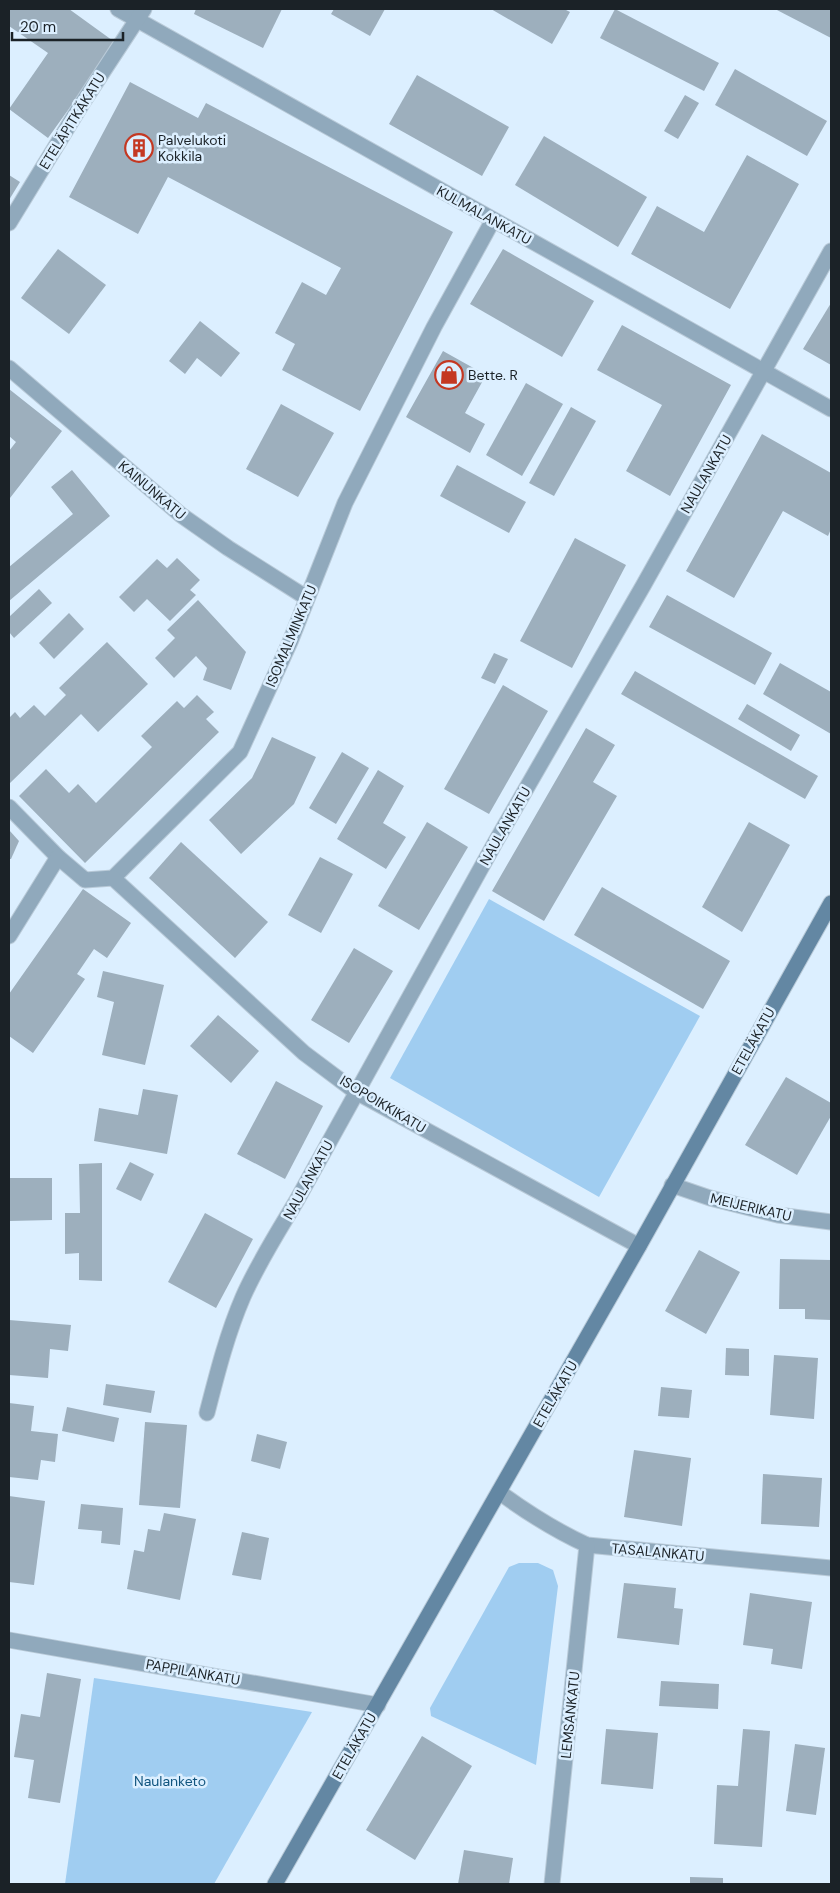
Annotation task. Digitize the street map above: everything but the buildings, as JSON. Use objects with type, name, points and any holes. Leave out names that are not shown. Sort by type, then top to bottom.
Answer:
[{"type":"main road","name":"ETELÄKATU","points":[[275,1884],[639,1246],[831,903]]},
{"type":"street","name":"KULMALANKATU","points":[[118,9],[141,15],[492,220],[831,409]]},
{"type":"street","name":"ETELÄPITKÄKATU","points":[[9,223],[83,102],[141,15]]},
{"type":"street","name":"ISOMALMINKATU","points":[[113,878],[240,752],[290,642],[345,504],[434,326],[492,220]]},
{"type":"street","name":"NAULANKATU","points":[[207,1414],[218,1369],[243,1296],[267,1251],[496,841],[831,251]]},
{"type":"street","name":"KAINUNKATU","points":[[9,368],[181,515],[306,598]]},
{"type":"street","points":[[9,807],[58,857],[85,880],[113,878]]},
{"type":"street","points":[[9,936],[58,857]]},
{"type":"street","name":"ISOPOIKKIKATU","points":[[113,878],[304,1053],[356,1092],[639,1246]]},
{"type":"street","name":"MEIJERIKATU","points":[[672,1185],[710,1198],[778,1215],[831,1222]]},
{"type":"street","name":"TASALANKATU","points":[[499,1492],[531,1516],[587,1545],[831,1568]]},
{"type":"street","name":"LEMSANKATU","points":[[552,1884],[587,1545]]},
{"type":"street","name":"PAPPILANKATU","points":[[9,1640],[378,1705]]},
{"type":"green space","points":[[489,899],[700,1016],[599,1197],[390,1078]]},
{"type":"green space","points":[[519,1563],[538,1563],[553,1570],[558,1586],[536,1765],[431,1716],[430,1708],[509,1567]]},
{"type":"green space","name":"Naulanketo","points":[[94,1678],[312,1712],[214,1884],[65,1884]]},
{"type":"place","name":"Palvelukoti Kokkila","points":[[139,148]]},
{"type":"place","name":"Bette. R","points":[[449,375]]}]
